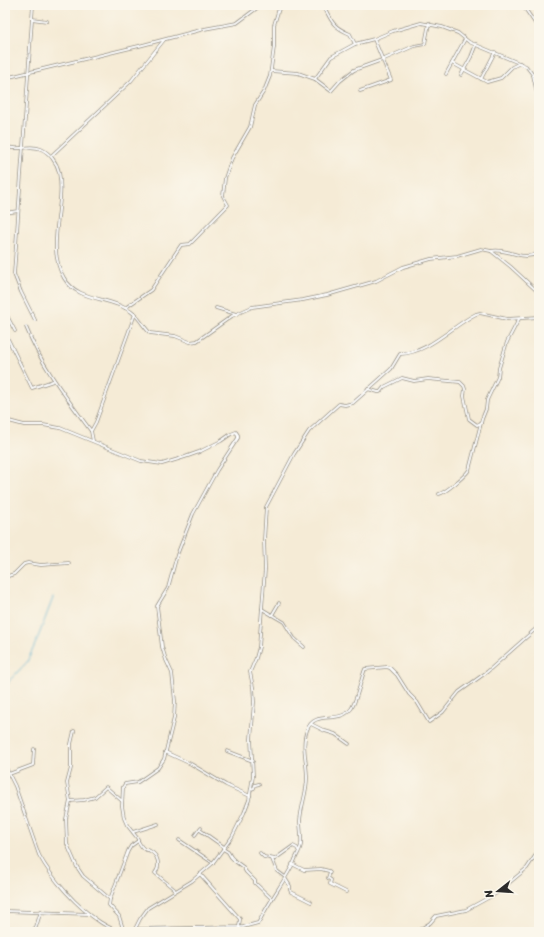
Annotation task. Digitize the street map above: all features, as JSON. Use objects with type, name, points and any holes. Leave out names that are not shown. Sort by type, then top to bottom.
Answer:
[{"type":"street","points":[[33,5],[14,274],[20,292],[35,320]]},
{"type":"street","points":[[5,78],[204,29],[237,23],[261,5]]},
{"type":"street","points":[[125,308],[151,290],[181,245],[190,244],[228,205],[224,201],[222,193],[228,168],[232,158],[250,127],[255,105],[264,91],[271,71],[274,47],[274,26],[280,5]]},
{"type":"street","points":[[323,5],[333,24],[340,30],[350,34],[355,44]]},
{"type":"street","points":[[520,5],[526,10],[539,29]]},
{"type":"street","points":[[32,19],[47,21]]},
{"type":"street","points":[[315,79],[331,57],[355,44],[374,40],[393,31],[421,23],[458,33],[465,39],[526,66],[533,75],[539,103]]},
{"type":"street","points":[[271,71],[298,73],[315,79],[331,91],[340,81],[354,70],[414,46],[425,44],[428,24]]},
{"type":"street","points":[[51,156],[131,80],[165,39]]},
{"type":"street","points":[[446,74],[465,39]]},
{"type":"street","points":[[360,91],[391,80],[374,40]]},
{"type":"street","points":[[461,75],[476,44]]},
{"type":"street","points":[[481,79],[495,52]]},
{"type":"street","points":[[452,63],[487,82],[501,78],[512,67],[520,63]]},
{"type":"street","points":[[5,147],[15,149],[39,148],[51,156],[56,164],[59,172],[60,188],[56,248],[57,260],[64,278],[74,290],[86,296],[114,303],[125,308],[135,314],[150,333],[175,336],[190,342],[197,341],[236,314],[257,306],[327,295],[376,281],[402,267],[431,259],[457,256],[481,249],[503,251],[522,256],[531,256],[539,252]]},
{"type":"street","points":[[5,214],[18,211]]},
{"type":"street","points":[[491,251],[539,293]]},
{"type":"street","points":[[216,308],[236,314]]},
{"type":"street","points":[[5,312],[15,331]]},
{"type":"street","points":[[132,932],[148,908],[192,882],[213,862],[237,828],[250,796],[253,776],[251,739],[254,702],[250,672],[259,647],[265,569],[265,512],[267,504],[294,454],[309,431],[339,404],[345,405],[353,403],[391,369],[400,354],[411,353],[418,350],[445,335],[476,314],[480,313],[507,319],[539,318]]},
{"type":"street","points":[[91,431],[96,422],[135,314]]},
{"type":"street","points":[[439,494],[442,494],[465,476],[469,470],[474,446],[486,410],[489,395],[498,377],[499,368],[507,342],[519,319]]},
{"type":"street","points":[[26,327],[37,351],[54,380],[91,431],[93,441]]},
{"type":"street","points":[[6,335],[33,388],[54,380]]},
{"type":"street","points":[[368,389],[380,392],[384,387],[402,378],[460,382],[465,389],[469,419],[477,425],[481,424]]},
{"type":"street","points":[[5,420],[24,425],[43,425],[60,428],[141,461],[162,464],[198,452],[236,432],[238,435],[238,438],[217,470],[193,514],[184,534],[173,566],[168,588],[157,606],[162,647],[172,673],[175,696],[174,723],[164,759],[158,768],[138,782],[124,786],[122,801],[123,813],[126,822],[138,837],[138,841],[144,849],[151,851],[157,858],[158,866],[155,873],[174,888],[175,891]]},
{"type":"street","points":[[5,577],[14,574],[24,564],[28,563],[41,565],[69,563]]},
{"type":"street","points":[[272,616],[279,603]]},
{"type":"street","points":[[262,609],[284,622],[294,638],[304,647]]},
{"type":"street","points":[[135,929],[240,927],[258,923],[299,851],[301,835],[300,820],[307,780],[306,731],[311,724],[324,717],[335,718],[347,713],[351,709],[365,669],[386,667],[394,671],[406,690],[418,702],[429,722],[443,712],[459,692],[487,672],[539,626]]},
{"type":"street","points":[[311,724],[334,734],[349,744]]},
{"type":"street","points":[[74,731],[71,744],[71,768],[67,783],[70,801],[66,819],[66,834],[70,851],[83,876],[110,899]]},
{"type":"street","points":[[9,774],[33,765],[34,749]]},
{"type":"street","points":[[227,750],[253,761]]},
{"type":"street","points":[[165,752],[191,764],[250,796]]},
{"type":"street","points":[[5,762],[5,778]]},
{"type":"street","points":[[6,768],[15,786],[39,855],[49,872],[89,914],[108,927],[120,932]]},
{"type":"street","points":[[251,789],[254,788],[255,785],[259,784]]},
{"type":"street","points":[[70,801],[84,800],[95,796],[106,787],[122,801]]},
{"type":"street","points":[[133,832],[158,824]]},
{"type":"street","points":[[195,836],[201,827]]},
{"type":"street","points":[[200,830],[224,848],[236,862],[243,866],[255,883],[272,899]]},
{"type":"street","points":[[179,840],[213,862]]},
{"type":"street","points":[[124,932],[119,916],[109,905],[128,851],[138,841]]},
{"type":"street","points":[[260,853],[264,857],[272,859],[279,857],[294,846],[299,851]]},
{"type":"street","points":[[416,932],[436,916],[466,910],[497,893],[527,868],[539,850]]},
{"type":"street","points":[[272,859],[277,871],[285,878],[290,886],[291,892],[311,902]]},
{"type":"street","points":[[292,864],[304,870],[322,869],[329,871],[328,878],[332,881],[330,884],[346,892]]},
{"type":"street","points":[[200,874],[240,918],[240,927],[237,932]]},
{"type":"street","points":[[5,910],[89,914]]},
{"type":"street","points":[[31,932],[36,927],[41,911]]},
{"type":"waterway","points":[[5,689],[9,681],[27,662],[53,598]]}]
